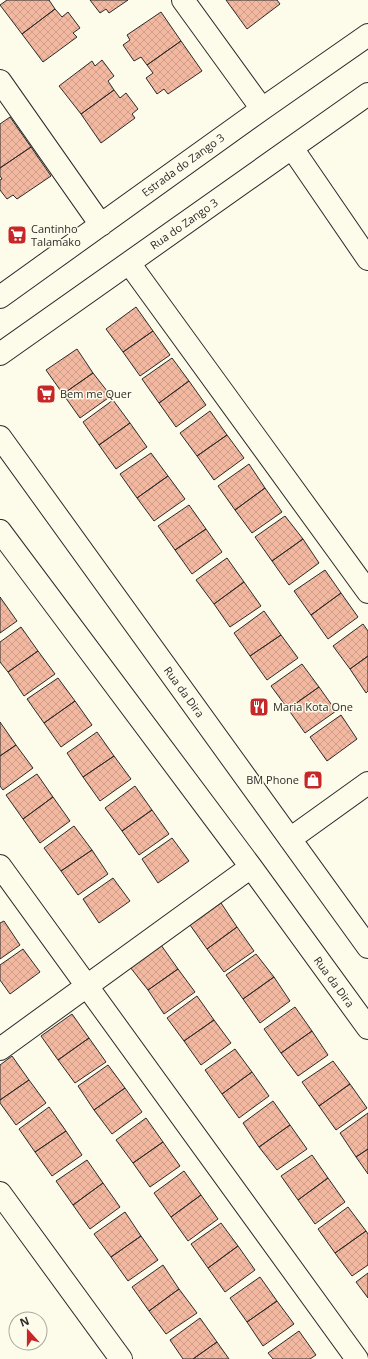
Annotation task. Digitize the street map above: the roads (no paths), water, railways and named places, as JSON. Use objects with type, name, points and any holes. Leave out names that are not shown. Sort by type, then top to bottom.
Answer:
[{"type":"street","points":[[183,0],[262,109]]},
{"type":"street","name":"Estrada do Zango 3","points":[[0,297],[368,35]]},
{"type":"street","points":[[0,81],[101,225]]},
{"type":"street","name":"Rua do Zango 3","points":[[0,354],[368,94]]},
{"type":"street","points":[[292,148],[368,258]]},
{"type":"street","points":[[129,263],[368,592]]},
{"type":"street","name":"Rua da Dira","points":[[0,437],[368,947]]},
{"type":"street","name":"Rua da Dira","points":[[0,531],[251,867],[368,1028]]},
{"type":"street","points":[[290,839],[368,783]]},
{"type":"street","points":[[0,866],[357,1359]]},
{"type":"street","points":[[0,1049],[251,867]]},
{"type":"street","points":[[0,1193],[121,1359]]},
{"type":"place","name":"Cantinho Talamako","points":[[17,235]]},
{"type":"place","name":"Bem me Quer","points":[[46,394]]},
{"type":"place","name":"Maria Kota One","points":[[259,707]]},
{"type":"place","name":"BM Phone","points":[[313,780]]}]
